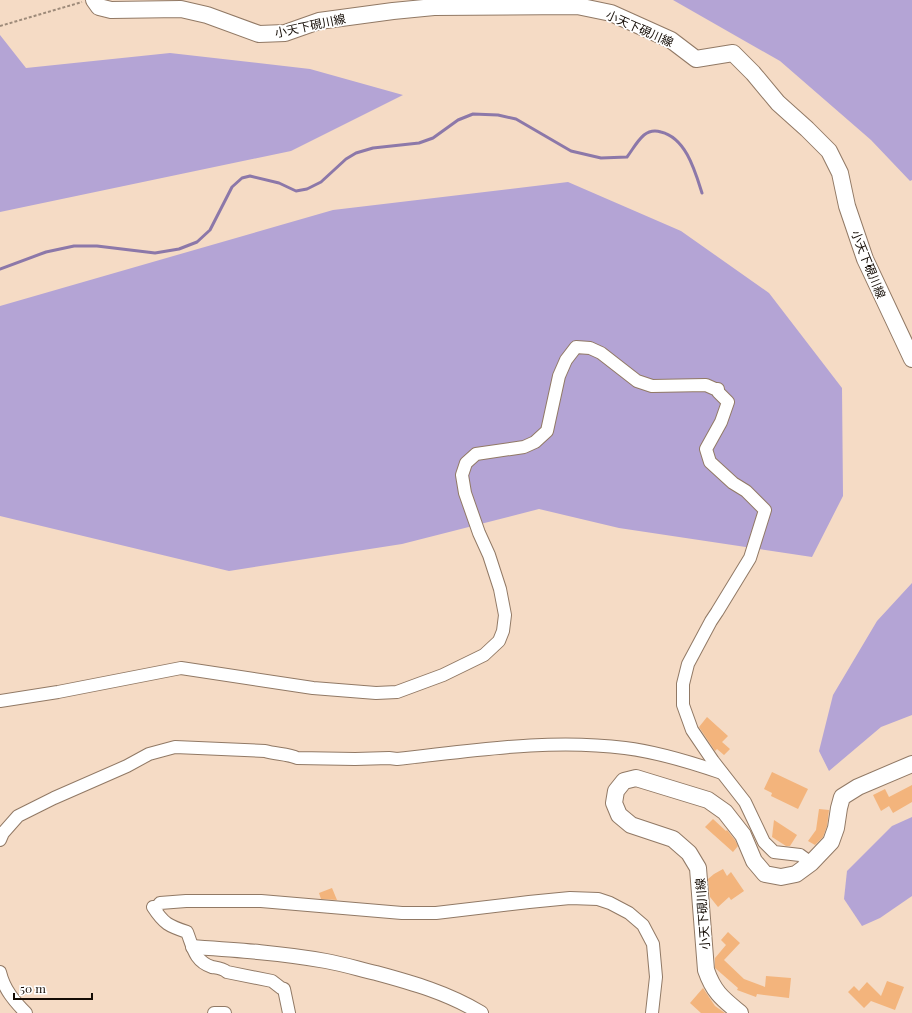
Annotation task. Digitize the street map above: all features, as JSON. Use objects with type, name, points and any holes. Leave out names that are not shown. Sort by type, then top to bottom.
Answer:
[{"type":"main road","name":"小天下硯川線","points":[[94,0],[99,6],[111,10],[181,9],[207,15],[258,34],[285,33],[319,22],[393,11],[434,7],[577,6],[611,13],[671,40],[696,59],[733,53],[753,73],[778,104],[807,129],[828,151],[840,173],[847,206],[865,259],[912,359]]},
{"type":"main road","name":"小天下硯川線","points":[[740,1013],[719,996],[711,984],[706,970],[698,868],[689,853],[673,839],[631,825],[619,815],[614,803],[616,791],[624,781],[636,778],[708,800],[725,812],[743,835],[754,861],[765,874],[781,877],[796,874],[811,863],[831,842],[836,828],[842,797],[858,787],[912,764]]},
{"type":"street","points":[[0,701],[58,692],[181,668],[313,688],[376,693],[396,692],[443,675],[484,655],[499,641],[503,631],[505,615],[500,589],[490,555],[479,533],[465,493],[462,475],[466,463],[476,454],[524,447],[535,442],[547,431],[559,376],[566,360],[576,347],[590,348],[602,353],[637,381],[652,386],[706,385],[715,390],[718,389],[718,392],[728,402],[721,422],[706,449],[710,462],[733,483],[746,491],[765,510],[750,558],[711,620],[688,664],[683,684],[683,705],[692,730],[722,773],[745,802],[764,842],[774,852],[800,855],[811,863]]},
{"type":"street","points":[[0,840],[3,833],[18,816],[54,798],[127,766],[149,754],[176,747],[265,750],[276,754],[294,756],[297,758],[397,759],[510,746],[577,744],[624,748],[656,754],[693,763],[722,773]]},
{"type":"street","points":[[289,1013],[284,989],[272,981],[227,972],[222,968],[212,967],[204,963],[196,957],[187,932],[172,927],[161,919],[153,907],[157,907],[160,903],[173,902],[260,901],[402,913],[436,913],[543,900],[570,898],[598,899],[610,903],[629,913],[643,925],[653,944],[656,977],[652,1013]]},
{"type":"street","points":[[193,947],[249,951],[326,961],[399,979],[436,990],[481,1013]]},
{"type":"street","points":[[0,972],[9,994],[26,1013]]},
{"type":"street","points":[[214,1013],[225,1013]]},
{"type":"path","points":[[0,26],[89,0]]},
{"type":"shaded area","points":[[673,0],[912,0],[912,180],[910,181],[871,140],[780,61]]},
{"type":"shaded area","points":[[0,35],[26,68],[170,53],[310,69],[403,95],[291,151],[0,212]]},
{"type":"shaded area","points":[[568,182],[681,231],[769,293],[842,388],[843,496],[812,557],[619,528],[539,509],[402,544],[229,571],[0,516],[0,306],[333,210]]},
{"type":"shaded area","points":[[912,583],[912,715],[881,727],[829,771],[819,751],[833,695],[877,621]]},
{"type":"shaded area","points":[[912,817],[912,896],[880,918],[862,926],[844,899],[847,871],[892,826]]},
{"type":"building","points":[[707,717],[728,736],[722,742],[730,749],[724,755],[717,749],[715,751],[699,727]]},
{"type":"building","points":[[772,772],[808,789],[798,809],[771,796],[772,793],[764,789]]},
{"type":"building","points":[[912,785],[912,802],[893,813],[889,806],[881,811],[873,795],[885,789],[889,797]]},
{"type":"building","points":[[819,809],[829,810],[827,826],[823,837],[815,845],[808,841],[816,830]]},
{"type":"building","points":[[713,819],[726,831],[727,830],[735,840],[738,846],[733,852],[705,827]]},
{"type":"building","points":[[774,820],[797,835],[790,846],[786,846],[772,837]]},
{"type":"building","points":[[723,869],[727,876],[731,872],[744,891],[731,900],[729,897],[718,907],[710,897],[708,879]]},
{"type":"building","points":[[332,888],[337,900],[321,899],[319,893]]},
{"type":"building","points":[[728,932],[740,943],[724,960],[744,979],[765,987],[766,976],[791,978],[789,998],[757,994],[756,997],[737,990],[738,988],[715,968],[715,958],[726,945],[721,940]]},
{"type":"building","points":[[887,981],[904,987],[895,1010],[871,1001],[864,1008],[848,992],[854,986],[859,991],[867,982],[881,996]]},
{"type":"building","points":[[703,988],[715,1006],[725,1013],[701,1013],[690,1003]]},
{"type":"waterway","points":[[0,269],[46,252],[74,246],[97,246],[155,253],[179,249],[197,242],[210,230],[232,187],[242,178],[250,176],[279,183],[296,191],[307,189],[321,182],[346,159],[356,153],[373,148],[419,143],[433,138],[458,120],[473,114],[498,115],[516,119],[571,151],[601,158],[627,157],[637,142],[644,135],[652,131],[670,135],[677,141],[688,156],[702,193]]}]
